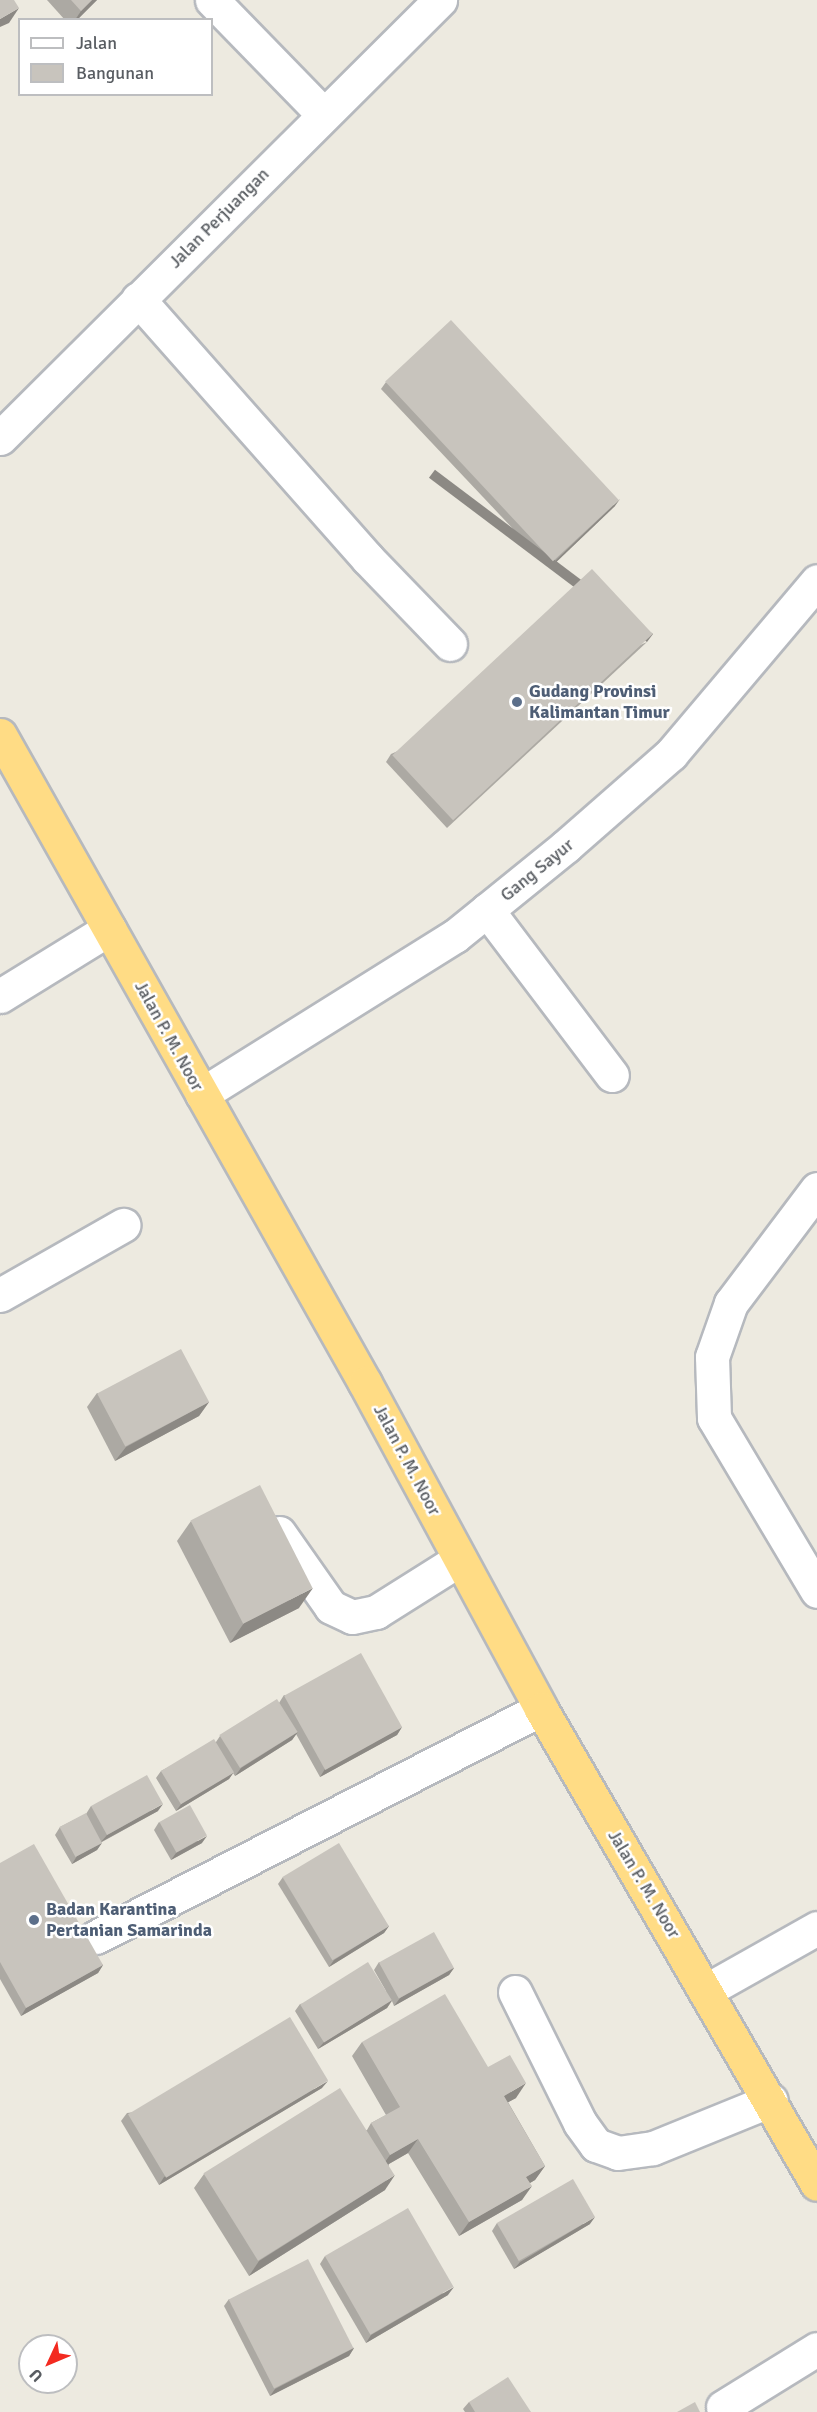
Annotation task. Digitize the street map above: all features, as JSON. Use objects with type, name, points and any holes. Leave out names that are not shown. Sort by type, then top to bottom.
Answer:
[{"type":"highway","name":"Jalan P. M. Noor","points":[[0,735],[460,1559],[541,1709],[771,2100],[817,2184]]},
{"type":"street","points":[[212,0],[323,114]]},
{"type":"street","name":"Jalan Perjuangan","points":[[0,438],[138,298],[440,0]]},
{"type":"street","points":[[138,298],[368,559],[450,644]]},
{"type":"street","name":"Gang Sayur","points":[[202,1095],[455,936],[487,910],[671,754],[817,581]]},
{"type":"street","points":[[487,910],[612,1075]]},
{"type":"street","points":[[0,996],[109,929]]},
{"type":"street","points":[[817,1189],[730,1303],[712,1357],[714,1418],[817,1591]]},
{"type":"street","points":[[0,1295],[123,1225]]},
{"type":"street","points":[[266,1515],[331,1607],[352,1617],[376,1612],[460,1559]]},
{"type":"street","points":[[96,1937],[541,1709]]},
{"type":"street","points":[[707,1990],[817,1928]]},
{"type":"street","points":[[515,1992],[580,2123],[596,2145],[618,2153],[653,2148],[771,2100]]},
{"type":"street","points":[[723,2408],[817,2349]]},
{"type":"building","points":[[0,0],[14,0],[19,8],[0,19]]},
{"type":"building","points":[[71,0],[92,0],[81,11]]},
{"type":"building","points":[[451,320],[619,500],[553,561],[385,381]]},
{"type":"building","name":"Gudang Provinsi Kalimantan Timur","points":[[592,569],[653,634],[453,820],[392,755]]},
{"type":"building","points":[[181,1349],[209,1402],[125,1447],[97,1394]]},
{"type":"building","points":[[260,1485],[313,1588],[243,1624],[191,1520]]},
{"type":"building","points":[[361,1653],[402,1727],[325,1770],[284,1696]]},
{"type":"building","points":[[277,1699],[298,1732],[240,1768],[219,1735]]},
{"type":"building","points":[[214,1739],[234,1772],[181,1804],[161,1771]]},
{"type":"building","points":[[147,1775],[163,1804],[107,1835],[91,1806]]},
{"type":"building","name":"Badan Karantina Pertanian Samarinda","points":[[190,1805],[207,1836],[176,1853],[159,1822]]},
{"type":"building","name":"Badan Karantina Pertanian Samarinda","points":[[86,1813],[102,1843],[75,1857],[60,1827]]},
{"type":"building","points":[[339,1843],[389,1926],[332,1960],[282,1877]]},
{"type":"building","name":"Badan Karantina Pertanian Samarinda","points":[[34,1844],[103,1965],[26,2008],[0,1962],[0,1863]]},
{"type":"building","points":[[434,1932],[454,1968],[399,1998],[379,1963]]},
{"type":"building","points":[[368,1962],[392,2000],[324,2043],[300,2004]]},
{"type":"building","points":[[445,1994],[488,2067],[510,2055],[526,2083],[504,2096],[545,2166],[526,2177],[532,2186],[469,2222],[418,2139],[390,2155],[371,2123],[400,2107],[362,2042]]},
{"type":"building","points":[[290,2017],[328,2080],[166,2178],[128,2114]]},
{"type":"building","points":[[340,2088],[395,2175],[258,2261],[203,2173]]},
{"type":"building","points":[[573,2179],[595,2217],[519,2261],[497,2223]]},
{"type":"building","points":[[408,2208],[453,2287],[370,2335],[325,2256]]},
{"type":"building","points":[[308,2259],[353,2348],[274,2389],[229,2299]]},
{"type":"building","points":[[508,2377],[531,2412],[475,2412],[469,2402]]},
{"type":"building","points":[[695,2402],[700,2412],[677,2412]]},
{"type":"place","name":"Gudang Provinsi Kalimantan Timur","points":[[517,702]]},
{"type":"place","name":"Badan Karantina Pertanian Samarinda","points":[[34,1920]]}]
